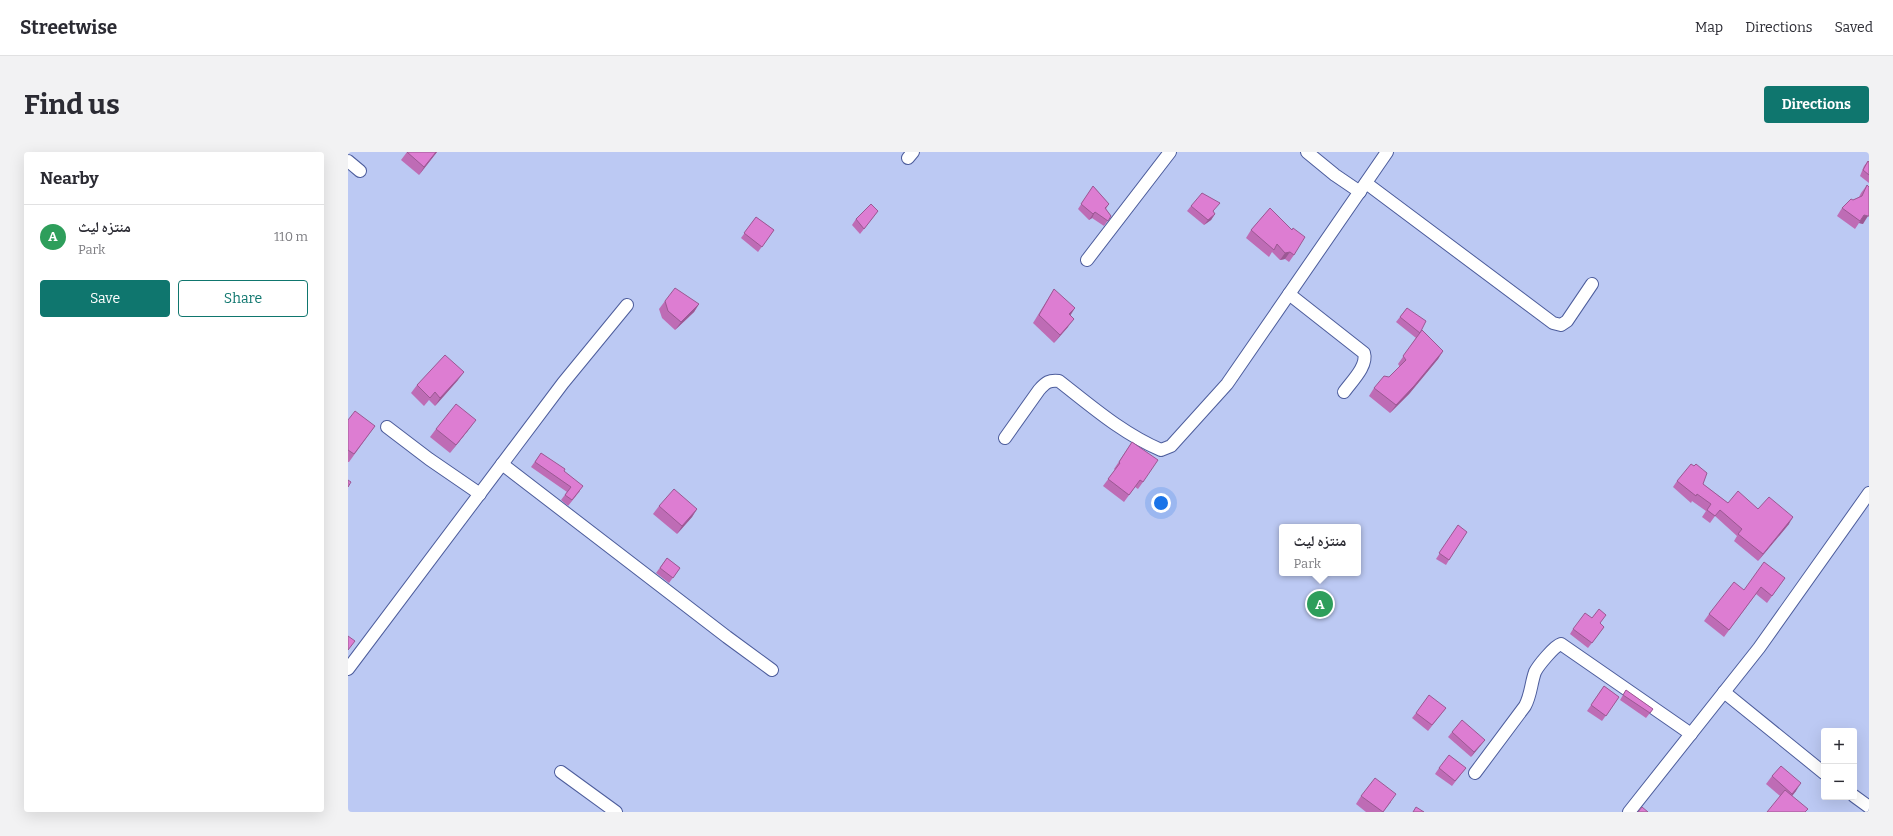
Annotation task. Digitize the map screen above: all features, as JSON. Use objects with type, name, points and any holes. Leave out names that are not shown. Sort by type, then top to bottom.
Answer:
[{"type":"street","points":[[1087,260],[1170,152]]},
{"type":"street","points":[[1307,152],[1335,175],[1363,187],[1553,323],[1561,324],[1568,321],[1592,284]]},
{"type":"street","points":[[1005,438],[1039,390],[1045,383],[1051,380],[1059,381],[1112,423],[1148,444],[1161,450],[1171,446],[1227,384],[1387,152]]},
{"type":"street","points":[[348,161],[360,171]]},
{"type":"street","points":[[1289,294],[1364,353],[1366,358],[1364,364],[1344,392]]},
{"type":"street","points":[[348,669],[563,383],[627,306]]},
{"type":"street","points":[[387,427],[429,459],[480,494]]},
{"type":"street","points":[[502,464],[772,670]]},
{"type":"street","points":[[1629,812],[1760,648],[1869,493]]},
{"type":"street","points":[[1475,773],[1525,706],[1536,671],[1555,647],[1561,644],[1691,734]]},
{"type":"street","points":[[1724,692],[1821,771]]},
{"type":"street","points":[[561,772],[616,812]]},
{"type":"street","points":[[1857,798],[1869,807]]},
{"type":"building","points":[[407,152],[436,152],[424,167]]},
{"type":"building","points":[[1868,161],[1869,162],[1869,175],[1863,170]]},
{"type":"building","points":[[1867,185],[1869,187],[1869,216],[1864,215],[1860,221],[1842,208],[1851,199],[1853,200],[1862,196]]},
{"type":"building","points":[[1093,186],[1109,204],[1105,208],[1111,216],[1108,221],[1095,212],[1093,214],[1081,204]]},
{"type":"building","points":[[1202,193],[1220,203],[1213,211],[1215,214],[1208,220],[1191,206]]},
{"type":"building","points":[[871,204],[878,211],[864,229],[856,219]]},
{"type":"building","points":[[1270,208],[1292,230],[1293,228],[1305,237],[1294,255],[1290,252],[1285,253],[1277,244],[1274,250],[1251,230]]},
{"type":"building","points":[[756,217],[774,230],[762,247],[744,233]]},
{"type":"building","points":[[675,288],[699,304],[681,322],[668,311],[665,301]]},
{"type":"building","points":[[1054,289],[1075,308],[1069,314],[1074,319],[1060,335],[1039,315]]},
{"type":"building","points":[[1407,308],[1426,321],[1420,333],[1400,317]]},
{"type":"building","points":[[1422,330],[1443,351],[1396,405],[1374,388],[1384,376],[1389,377],[1406,360],[1403,356]]},
{"type":"building","points":[[445,355],[464,372],[440,398],[435,392],[430,398],[417,385]]},
{"type":"building","points":[[456,404],[476,420],[456,445],[436,429]]},
{"type":"building","points":[[355,411],[375,426],[354,454],[348,450],[348,420]]},
{"type":"building","points":[[1132,442],[1158,460],[1143,482],[1140,480],[1129,495],[1108,479],[1120,463],[1119,462]]},
{"type":"building","points":[[541,453],[565,469],[564,471],[583,486],[572,500],[565,495],[571,487],[535,462]]},
{"type":"building","points":[[1691,464],[1694,466],[1696,464],[1707,473],[1703,484],[1728,503],[1738,491],[1758,509],[1769,497],[1793,517],[1763,554],[1738,534],[1742,529],[1720,510],[1715,516],[1707,510],[1711,504],[1697,494],[1696,496],[1677,481]]},
{"type":"building","points":[[348,480],[351,482],[348,487]]},
{"type":"building","points":[[674,489],[697,509],[682,526],[659,506]]},
{"type":"building","points":[[1458,525],[1467,532],[1449,560],[1439,553]]},
{"type":"building","points":[[667,558],[680,568],[673,578],[660,568]]},
{"type":"building","points":[[1764,562],[1785,578],[1772,596],[1761,587],[1729,630],[1709,614],[1734,582],[1744,590]]},
{"type":"building","points":[[1599,609],[1606,615],[1600,623],[1604,627],[1592,643],[1573,629],[1585,613],[1592,618]]},
{"type":"building","points":[[348,636],[355,641],[348,650]]},
{"type":"building","points":[[1604,686],[1619,697],[1606,716],[1591,705]]},
{"type":"building","points":[[1626,690],[1653,709],[1650,713],[1623,695]]},
{"type":"building","points":[[1429,695],[1446,708],[1432,725],[1416,713]]},
{"type":"building","points":[[1462,720],[1485,740],[1474,752],[1452,732]]},
{"type":"building","points":[[1449,755],[1466,768],[1455,781],[1439,768]]},
{"type":"building","points":[[1781,766],[1801,783],[1792,794],[1772,776]]},
{"type":"building","points":[[1375,778],[1396,794],[1383,812],[1361,796]]},
{"type":"building","points":[[1785,790],[1808,809],[1805,812],[1767,812]]},
{"type":"building","points":[[1416,807],[1424,812],[1413,812]]},
{"type":"building","points":[[1642,807],[1648,812],[1638,812]]},
{"type":"place","name":"منتزه ليث","points":[[1320,604]]}]
